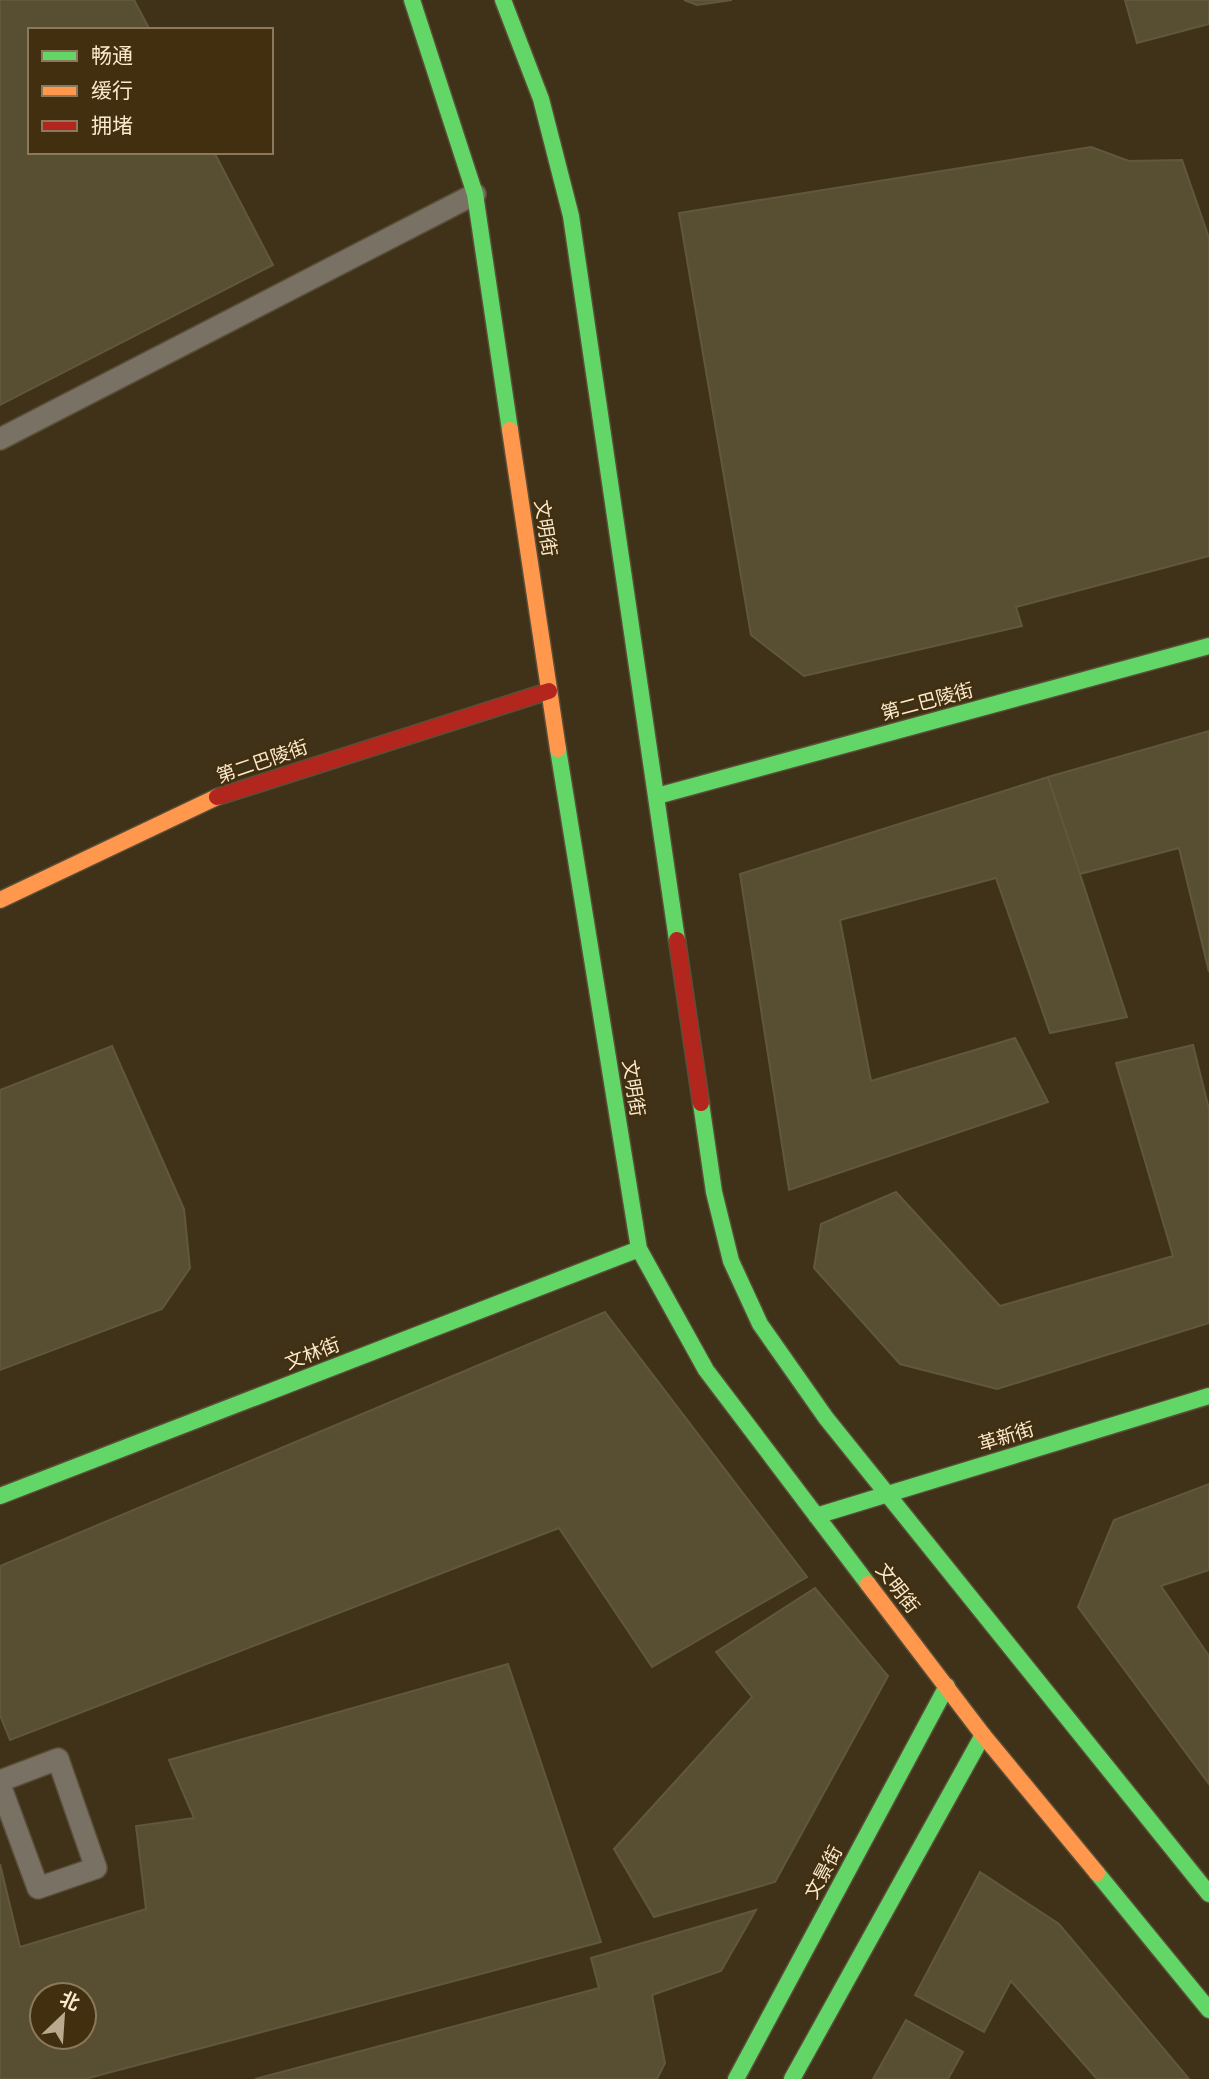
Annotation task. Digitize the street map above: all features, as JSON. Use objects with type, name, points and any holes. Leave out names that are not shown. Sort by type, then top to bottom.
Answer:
[{"type":"main road","name":"文明街","points":[[412,0],[475,194],[549,691],[639,1249],[706,1370],[983,1735],[1209,2010]]},
{"type":"main road","points":[[503,0],[541,99],[571,216],[714,1192],[731,1261],[760,1324],[825,1418],[1209,1894]]},
{"type":"main road","name":"第二巴陵街","points":[[657,796],[1209,646]]},
{"type":"main road","name":"第二巴陵街","points":[[0,900],[233,790],[549,691]]},
{"type":"main road","name":"文林街","points":[[0,1496],[639,1249]]},
{"type":"main road","name":"革新街","points":[[816,1516],[1209,1396]]},
{"type":"main road","name":"文景街","points":[[736,2079],[947,1686]]},
{"type":"main road","points":[[792,2079],[983,1735]]},
{"type":"lane","points":[[0,439],[475,194]]},
{"type":"lane","points":[[58,1759],[96,1868],[37,1888],[0,1783],[58,1759]]},
{"type":"building","points":[[0,0],[134,0],[149,28],[28,28],[28,154],[215,154],[273,265],[0,405]]},
{"type":"building","points":[[684,0],[732,0],[697,5]]},
{"type":"building","points":[[1125,0],[1209,0],[1209,24],[1137,43]]},
{"type":"building","points":[[1091,147],[1129,161],[1182,160],[1209,238],[1209,556],[1016,607],[1022,626],[804,676],[751,635],[679,213]]},
{"type":"building","points":[[1209,731],[1209,972],[1179,848],[1080,874],[1048,777]]},
{"type":"building","points":[[1048,777],[1127,1017],[1050,1033],[996,878],[840,920],[871,1081],[1015,1038],[1048,1102],[789,1190],[740,874]]},
{"type":"building","points":[[1193,1045],[1209,1109],[1209,1323],[997,1389],[900,1364],[814,1268],[821,1224],[896,1192],[1000,1306],[1173,1256],[1116,1063]]},
{"type":"building","points":[[112,1046],[184,1209],[190,1268],[162,1309],[0,1370],[0,1090]]},
{"type":"building","points":[[605,1312],[807,1577],[652,1667],[559,1528],[10,1740],[0,1715],[0,1566]]},
{"type":"building","points":[[1209,1484],[1209,1570],[1161,1586],[1209,1656],[1209,1784],[1078,1607],[1114,1520]]},
{"type":"building","points":[[815,1588],[888,1676],[775,1882],[654,1917],[614,1849],[752,1697],[716,1652]]},
{"type":"building","points":[[508,1664],[601,1942],[85,2079],[0,2079],[0,1864],[20,1947],[146,1909],[136,1826],[194,1818],[169,1760]]},
{"type":"building","points":[[980,1872],[1059,1924],[1189,2079],[1097,2079],[1011,1981],[984,2032],[915,1995]]},
{"type":"building","points":[[756,1910],[721,1971],[652,1995],[665,2063],[657,2079],[255,2079],[599,1988],[591,1958]]},
{"type":"building","points":[[906,2020],[963,2052],[948,2079],[873,2079]]},
{"type":"traffic: fast","points":[[412,0],[475,194],[510,430]]},
{"type":"traffic: fast","points":[[503,0],[541,99],[571,216],[677,940]]},
{"type":"traffic: fast","points":[[657,796],[1209,646]]},
{"type":"traffic: fast","points":[[558,749],[639,1249],[706,1370],[868,1584]]},
{"type":"traffic: fast","points":[[701,1103],[714,1192],[731,1261],[760,1324],[826,1418],[1209,1894]]},
{"type":"traffic: fast","points":[[0,1496],[639,1249]]},
{"type":"traffic: fast","points":[[816,1516],[1209,1396]]},
{"type":"traffic: fast","points":[[736,2079],[947,1686]]},
{"type":"traffic: fast","points":[[792,2079],[983,1735]]},
{"type":"traffic: fast","points":[[1097,1873],[1209,2010]]},
{"type":"traffic: slow","points":[[510,430],[558,749]]},
{"type":"traffic: slow","points":[[0,900],[217,797]]},
{"type":"traffic: slow","points":[[868,1584],[983,1735],[1097,1873]]},
{"type":"traffic: jam","points":[[217,797],[549,691]]},
{"type":"traffic: jam","points":[[677,940],[701,1103]]}]
